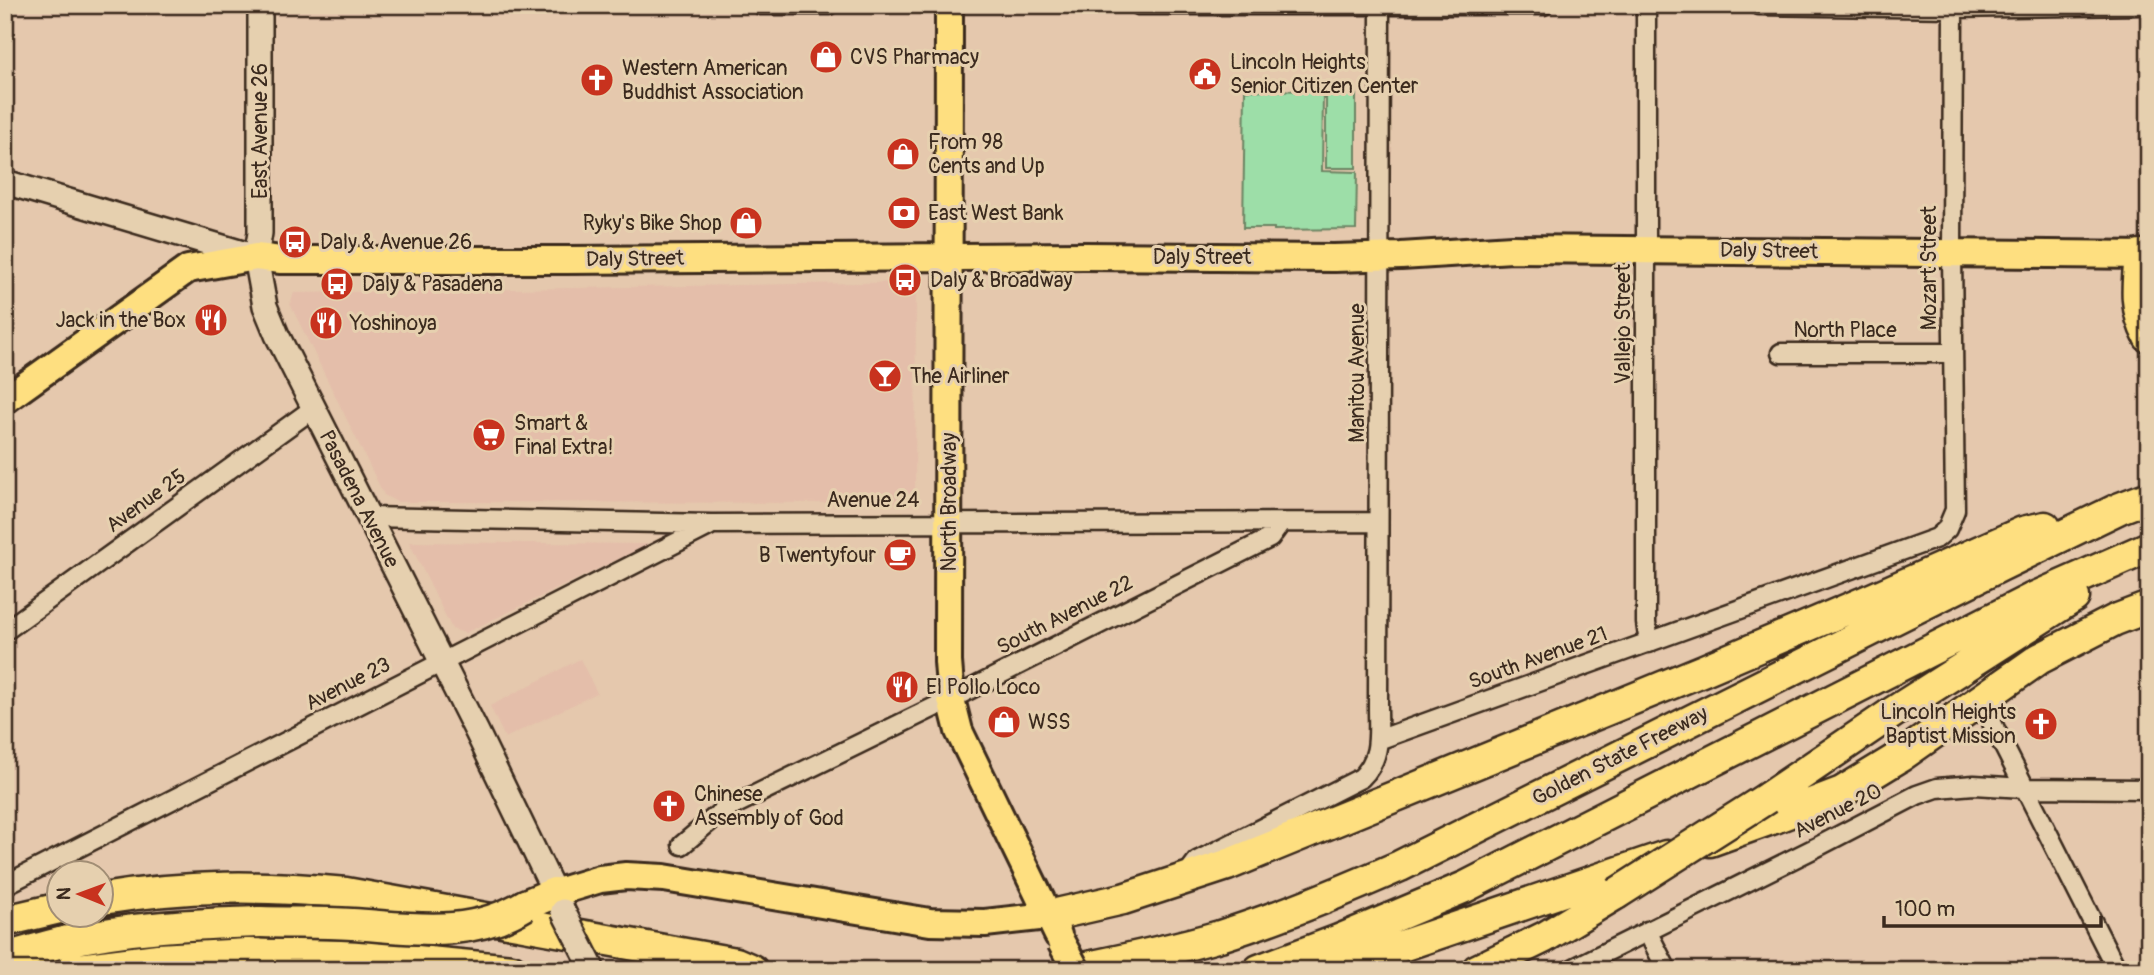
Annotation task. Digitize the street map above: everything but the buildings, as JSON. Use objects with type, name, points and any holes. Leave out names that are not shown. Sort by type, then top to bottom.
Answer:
[{"type":"highway","points":[[2144,255],[2137,296],[2141,322],[2149,337]]},
{"type":"highway","name":"Golden State Freeway","points":[[1074,970],[1140,957],[1222,935],[1329,897],[1388,871],[2120,508],[2149,497]]},
{"type":"highway","points":[[1055,929],[1123,899],[1227,865],[1704,670],[2023,532],[2120,508]]},
{"type":"highway","points":[[1477,970],[1545,937],[1616,894],[1767,798],[1892,713],[2091,587],[2141,550]]},
{"type":"highway","points":[[1259,970],[1465,887],[2031,600],[2141,550]]},
{"type":"highway","points":[[1289,970],[1352,963],[1777,817],[1842,792],[1901,756],[2039,659],[2115,620],[2149,607]]},
{"type":"highway","points":[[116,897],[151,891],[234,886],[346,893],[737,963],[752,970]]},
{"type":"highway","points":[[5,958],[64,942],[195,923],[350,924],[435,930],[468,928],[492,922],[526,905],[559,902]]},
{"type":"highway","points":[[5,921],[46,911]]},
{"type":"highway","points":[[71,970],[158,959],[247,954],[366,957],[512,970]]},
{"type":"main road","name":"East Avenue 26","points":[[256,257],[260,234],[260,5]]},
{"type":"main road","name":"North Broadway","points":[[949,5],[948,663],[951,699],[959,731],[1074,970]]},
{"type":"main road","points":[[5,182],[256,257]]},
{"type":"main road","name":"Daly Street","points":[[5,400],[188,269],[256,257],[281,260],[1380,257],[1512,248],[2144,255]]},
{"type":"main road","name":"Pasadena Avenue","points":[[256,257],[265,306],[277,335],[593,970]]},
{"type":"main road","points":[[559,902],[600,879],[626,876],[664,878],[930,922],[1055,929]]},
{"type":"street","points":[[762,5],[828,5]]},
{"type":"street","points":[[1139,5],[1543,5]]},
{"type":"street","name":"Manitou Avenue","points":[[1378,740],[1380,5]]},
{"type":"street","name":"Vallejo Street","points":[[1646,5],[1646,610],[1649,643]]},
{"type":"street","points":[[1759,5],[2142,5]]},
{"type":"street","name":"Mozart Street","points":[[1947,529],[1955,510],[1952,353],[1953,7]]},
{"type":"street","name":"North Place","points":[[1781,354],[1952,353]]},
{"type":"street","name":"Avenue 25","points":[[5,631],[314,408]]},
{"type":"street","name":"Avenue 24","points":[[368,517],[712,524],[1378,522]]},
{"type":"street","name":"South Avenue 22","points":[[682,845],[722,811],[1270,538],[1281,523]]},
{"type":"street","name":"Avenue 23","points":[[5,885],[712,524]]},
{"type":"street","name":"South Avenue 21","points":[[1378,740],[1937,538],[1947,529]]},
{"type":"street","points":[[1992,723],[2117,970]]},
{"type":"street","points":[[1182,880],[1197,861],[1361,779],[1375,761],[1378,740]]},
{"type":"street","name":"Avenue 20","points":[[1570,970],[1917,795],[1937,788],[1975,785],[2149,789]]},
{"type":"street","points":[[1647,931],[1667,970]]},
{"type":"shaded area","points":[[916,282],[915,503],[397,502],[384,495],[290,304],[294,293]]},
{"type":"shaded area","points":[[409,542],[650,544],[465,633],[452,629]]},
{"type":"shaded area","points":[[580,659],[597,693],[505,738],[490,706]]},
{"type":"green space","points":[[1245,90],[1323,91],[1322,171],[1357,172],[1356,229],[1243,228]]},
{"type":"green space","points":[[1356,94],[1356,168],[1326,168],[1326,95]]},
{"type":"place","name":"CVS Pharmacy","points":[[826,57]]},
{"type":"place","name":"Lincoln Heights Senior Citizen Center","points":[[1205,74]]},
{"type":"place","name":"Western American Buddhist Association","points":[[597,80]]},
{"type":"place","name":"From 98 Cents and Up","points":[[903,154]]},
{"type":"place","name":"East West Bank","points":[[904,213]]},
{"type":"place","name":"Ryky's Bike Shop","points":[[746,223]]},
{"type":"place","name":"Daly & Avenue 26","points":[[295,242]]},
{"type":"place","name":"Daly & Broadway","points":[[905,280]]},
{"type":"place","name":"Daly & Pasadena","points":[[337,284]]},
{"type":"place","name":"Jack in the Box","points":[[211,320]]},
{"type":"place","name":"Yoshinoya","points":[[326,323]]},
{"type":"place","name":"The Airliner","points":[[885,376]]},
{"type":"place","name":"Smart & Final Extra!","points":[[489,435]]},
{"type":"place","name":"B Twentyfour","points":[[900,555]]},
{"type":"place","name":"El Pollo Loco","points":[[902,687]]},
{"type":"place","name":"WSS","points":[[1004,722]]},
{"type":"place","name":"Lincoln Heights Baptist Mission","points":[[2041,724]]},
{"type":"place","name":"Chinese Assembly of God","points":[[669,806]]}]
